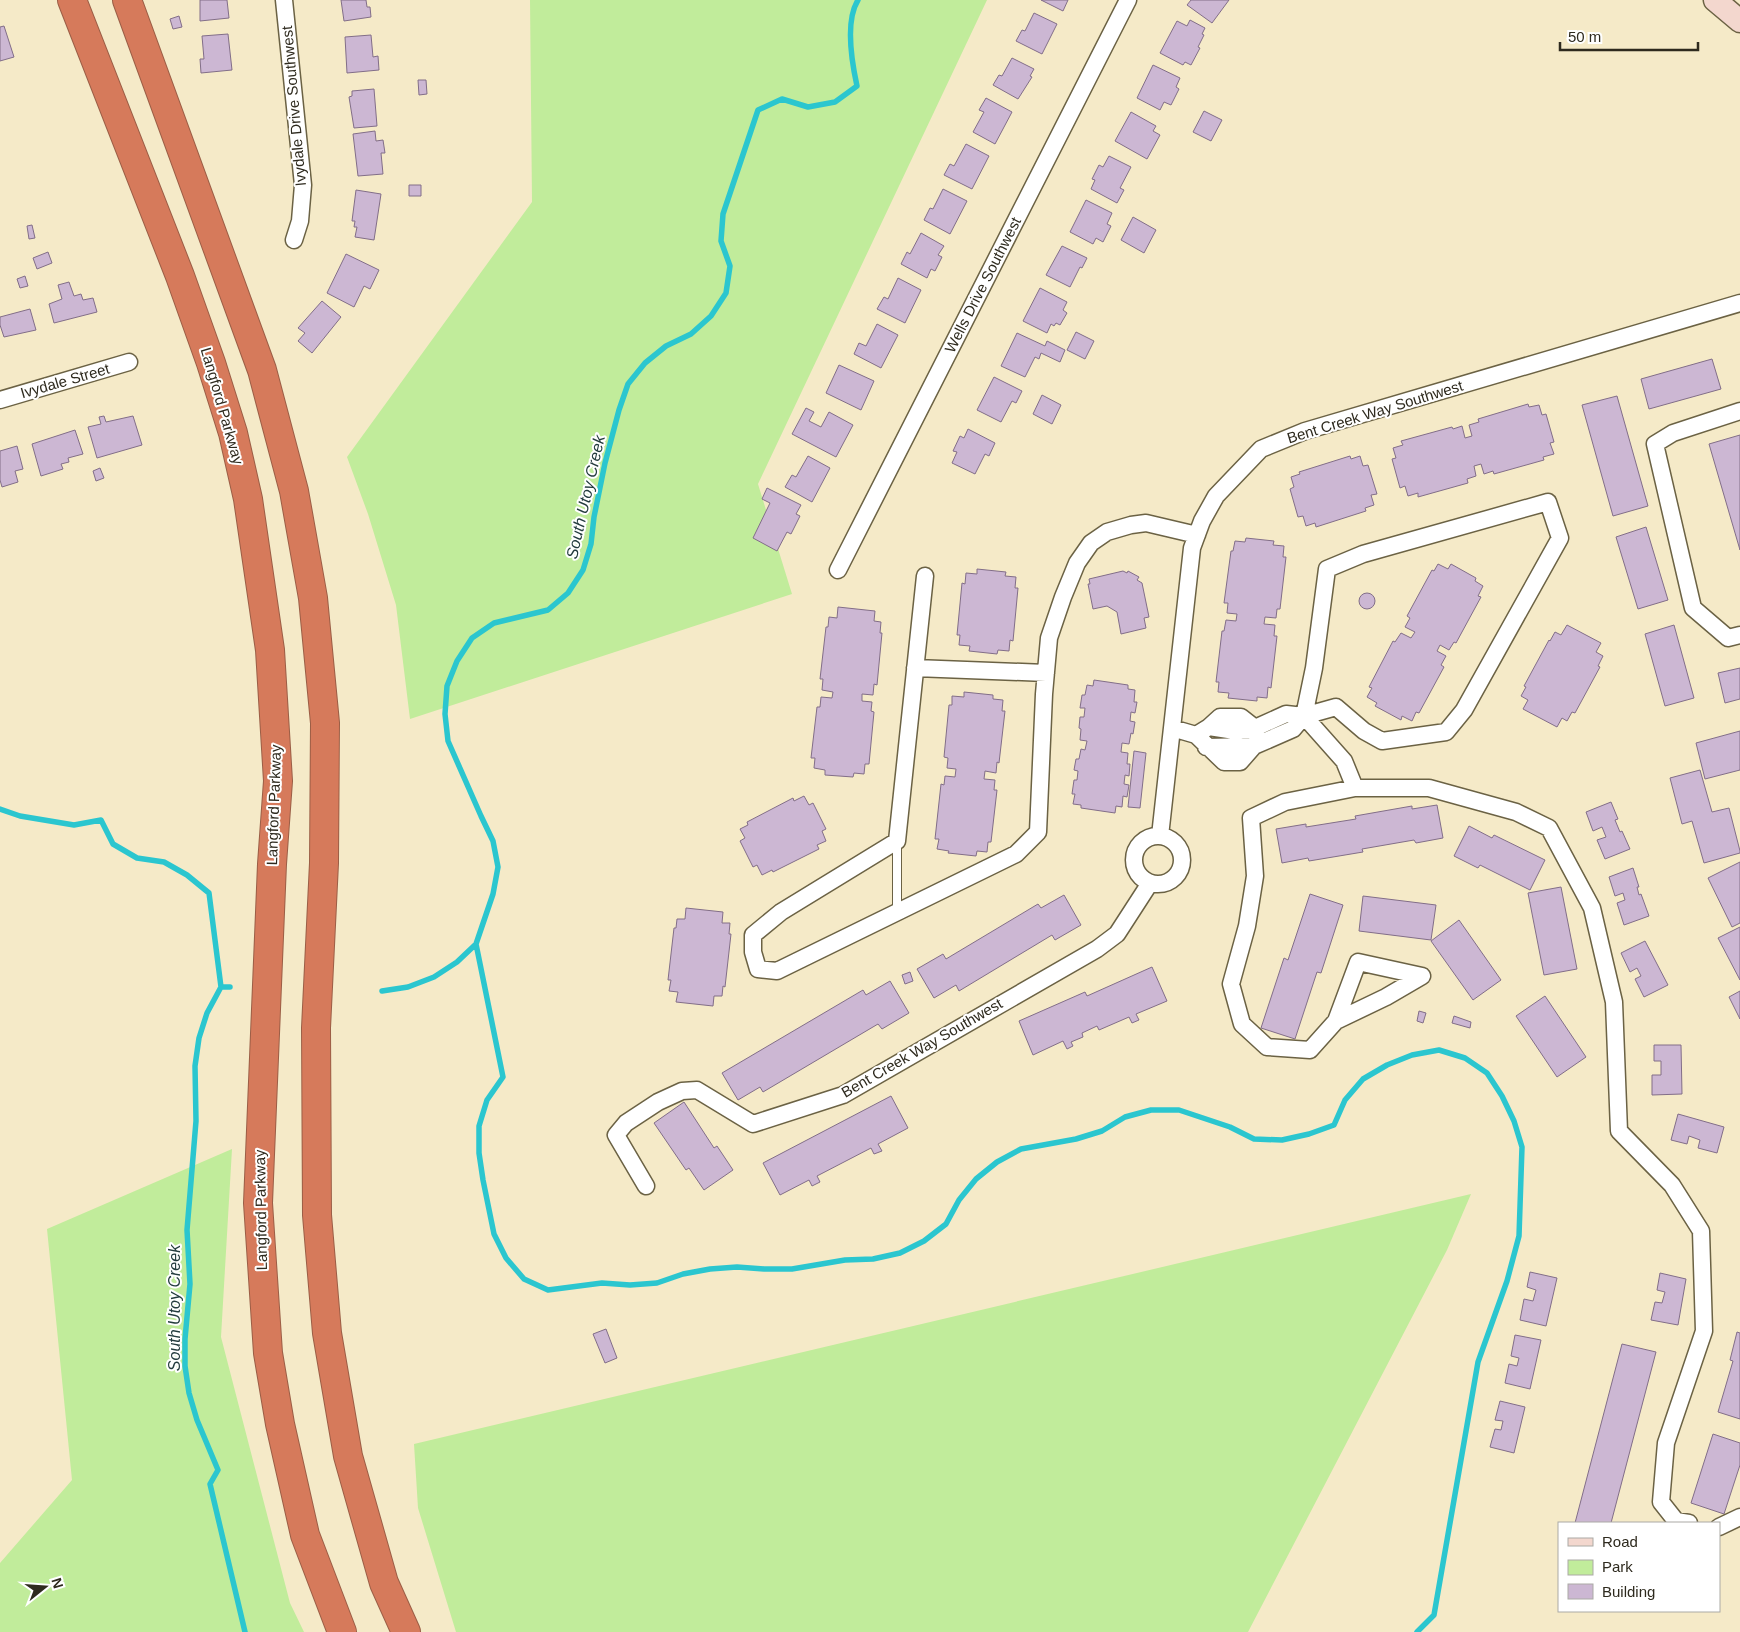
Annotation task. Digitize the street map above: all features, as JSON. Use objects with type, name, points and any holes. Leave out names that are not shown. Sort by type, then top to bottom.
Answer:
[{"type":"highway","name":"Langford Parkway","points":[[72,0],[180,276],[208,354],[233,433],[248,499],[270,650],[278,781],[272,864],[258,1203],[268,1354],[280,1424],[305,1535],[342,1632]]},
{"type":"highway","points":[[127,0],[262,370],[294,491],[313,598],[325,723],[324,862],[316,1037],[317,1215],[327,1334],[348,1456],[384,1583],[406,1632]]},
{"type":"main road","points":[[1715,0],[1740,21]]},
{"type":"street","name":"Ivydale Drive Southwest","points":[[284,0],[303,185],[300,221],[294,240]]},
{"type":"street","name":"Wells Drive Southwest","points":[[838,570],[1128,0]]},
{"type":"street","name":"Bent Creek Way Southwest","points":[[1160,836],[1192,548],[1202,521],[1216,496],[1261,449],[1306,431],[1740,303]]},
{"type":"street","name":"Ivydale Street","points":[[0,400],[129,362]]},
{"type":"street","points":[[1740,411],[1673,433],[1655,444],[1693,608],[1728,638],[1740,635]]},
{"type":"street","points":[[1172,728],[1204,736],[1235,731],[1256,739],[1293,729],[1304,716],[1314,668],[1327,569],[1363,554],[1548,502],[1560,538],[1464,710],[1446,732],[1382,741],[1364,731],[1336,707],[1304,716]]},
{"type":"street","points":[[925,576],[897,841],[781,912],[753,935],[753,952],[758,970],[777,971],[1016,854],[1038,832],[1049,638],[1077,563],[1090,543],[1107,532],[1131,525],[1146,523],[1197,535]]},
{"type":"street","points":[[915,668],[1046,673]]},
{"type":"street","points":[[1304,716],[1344,761],[1355,788]]},
{"type":"street","points":[[1204,736],[1224,762],[1240,762],[1256,739]]},
{"type":"street","points":[[1336,1021],[1386,997],[1422,976],[1358,962],[1336,1021],[1310,1050],[1267,1047],[1242,1024],[1231,984],[1247,926],[1255,876],[1251,818],[1285,802],[1355,788],[1429,788],[1516,812],[1549,828],[1592,908],[1614,1002],[1619,1131],[1672,1185],[1701,1231],[1704,1331],[1666,1443],[1661,1502],[1676,1521],[1682,1522]]},
{"type":"street","points":[[1156,835],[1165,836],[1179,847],[1182,855],[1182,864],[1172,880],[1160,884],[1150,883],[1136,872],[1133,861],[1136,849],[1144,840],[1156,835]]},
{"type":"street","name":"Bent Creek Way Southwest","points":[[646,1186],[616,1135],[626,1123],[658,1102],[682,1091],[696,1090],[753,1124],[842,1095],[1097,949],[1117,934],[1150,883]]},
{"type":"street","points":[[1720,1527],[1740,1517]]},
{"type":"lane","points":[[897,841],[897,913]]},
{"type":"green space","points":[[530,0],[987,0],[758,484],[792,594],[410,719],[396,605],[368,514],[347,457],[532,202]]},
{"type":"green space","points":[[232,1149],[221,1337],[290,1603],[304,1632],[0,1632],[0,1563],[72,1480],[47,1229]]},
{"type":"green space","points":[[1471,1194],[1447,1250],[1248,1632],[456,1632],[418,1508],[414,1444]]},
{"type":"building","points":[[200,0],[227,0],[229,18],[200,21]]},
{"type":"building","points":[[341,0],[366,0],[367,7],[370,7],[371,17],[344,21]]},
{"type":"building","points":[[1041,0],[1068,0],[1063,11]]},
{"type":"building","points":[[1191,0],[1229,0],[1212,23],[1187,5]]},
{"type":"building","points":[[1034,13],[1057,24],[1042,54],[1016,41],[1022,30],[1025,31]]},
{"type":"building","points":[[179,16],[182,27],[173,29],[170,19]]},
{"type":"building","points":[[1190,20],[1205,28],[1202,34],[1204,35],[1191,65],[1185,62],[1183,65],[1160,53],[1177,21],[1187,26]]},
{"type":"building","points":[[4,26],[14,57],[0,61],[0,27]]},
{"type":"building","points":[[228,34],[232,70],[201,73],[200,59],[204,59],[202,36]]},
{"type":"building","points":[[371,35],[373,57],[378,56],[379,70],[347,73],[345,37]]},
{"type":"building","points":[[1012,58],[1034,69],[1030,76],[1032,77],[1018,99],[993,85],[999,75],[1002,76]]},
{"type":"building","points":[[1153,65],[1180,78],[1176,87],[1179,89],[1171,105],[1164,102],[1160,110],[1137,98]]},
{"type":"building","points":[[418,80],[426,80],[427,94],[419,95]]},
{"type":"building","points":[[374,89],[377,126],[354,128],[349,97],[352,96],[352,91]]},
{"type":"building","points":[[986,98],[1012,112],[995,144],[973,132],[984,112],[979,110]]},
{"type":"building","points":[[1204,111],[1222,120],[1211,141],[1193,132]]},
{"type":"building","points":[[1131,112],[1156,126],[1153,131],[1160,135],[1147,159],[1115,141]]},
{"type":"building","points":[[375,131],[376,141],[383,140],[385,153],[381,153],[383,174],[358,176],[353,134]]},
{"type":"building","points":[[966,144],[989,156],[972,189],[944,175],[950,164],[954,166]]},
{"type":"building","points":[[1109,156],[1131,167],[1120,188],[1124,190],[1117,203],[1091,189],[1095,180],[1092,179],[1099,165],[1103,167]]},
{"type":"building","points":[[409,185],[421,185],[421,196],[409,196]]},
{"type":"building","points":[[943,189],[967,201],[950,234],[924,220],[930,208],[933,209]]},
{"type":"building","points":[[356,190],[381,194],[374,240],[355,237],[357,227],[354,227],[355,221],[352,221]]},
{"type":"building","points":[[1086,200],[1112,213],[1107,224],[1111,226],[1103,242],[1096,238],[1093,244],[1070,232]]},
{"type":"building","points":[[1133,217],[1156,230],[1144,253],[1121,240]]},
{"type":"building","points":[[32,225],[35,238],[29,239],[27,226]]},
{"type":"building","points":[[921,233],[944,246],[938,255],[942,257],[935,271],[931,269],[927,278],[901,264],[907,252],[910,254]]},
{"type":"building","points":[[1062,246],[1087,258],[1070,287],[1046,275]]},
{"type":"building","points":[[48,252],[52,263],[37,269],[33,258]]},
{"type":"building","points":[[346,254],[379,270],[370,289],[364,286],[354,307],[327,293]]},
{"type":"building","points":[[25,276],[28,286],[20,288],[17,279]]},
{"type":"building","points":[[898,278],[921,290],[905,323],[877,309],[884,297],[888,299]]},
{"type":"building","points":[[69,282],[74,296],[81,294],[83,300],[93,298],[97,312],[54,323],[49,304],[62,299],[58,285]]},
{"type":"building","points":[[1040,288],[1067,302],[1063,310],[1067,313],[1060,325],[1056,323],[1054,326],[1051,324],[1047,333],[1023,321]]},
{"type":"building","points":[[322,301],[341,317],[312,353],[298,341],[305,333],[298,328]]},
{"type":"building","points":[[30,309],[36,330],[4,337],[0,325],[0,317]]},
{"type":"building","points":[[877,324],[898,335],[881,368],[854,354],[859,343],[866,346]]},
{"type":"building","points":[[1076,332],[1094,341],[1085,359],[1067,350]]},
{"type":"building","points":[[1017,333],[1045,346],[1047,341],[1065,350],[1060,362],[1041,353],[1039,359],[1035,357],[1025,377],[1001,366]]},
{"type":"building","points":[[1712,359],[1721,389],[1649,409],[1641,379]]},
{"type":"building","points":[[839,365],[874,381],[861,410],[826,393]]},
{"type":"building","points":[[994,377],[1022,391],[1016,403],[1012,401],[1001,422],[977,410]]},
{"type":"building","points":[[1042,395],[1061,405],[1052,424],[1033,414]]},
{"type":"building","points":[[1617,396],[1648,506],[1613,516],[1582,405]]},
{"type":"building","points":[[1528,404],[1529,407],[1539,405],[1542,415],[1546,414],[1554,442],[1550,443],[1554,454],[1543,457],[1544,460],[1494,474],[1493,471],[1484,474],[1481,464],[1474,466],[1476,476],[1467,479],[1468,483],[1418,497],[1418,493],[1408,496],[1405,486],[1400,488],[1392,459],[1396,458],[1393,448],[1403,445],[1401,441],[1462,426],[1465,438],[1472,436],[1469,425],[1479,422],[1478,419]]},
{"type":"building","points":[[806,408],[814,412],[809,421],[821,427],[829,412],[853,425],[836,457],[792,434]]},
{"type":"building","points":[[104,416],[106,422],[133,416],[142,445],[97,458],[88,427],[101,424],[99,417]]},
{"type":"building","points":[[968,429],[995,443],[989,456],[985,454],[975,474],[952,463],[957,452],[953,451],[960,436],[964,438]]},
{"type":"building","points":[[75,430],[83,454],[68,458],[69,462],[61,464],[63,469],[41,476],[32,444]]},
{"type":"building","points":[[1740,435],[1740,550],[1709,444]]},
{"type":"building","points":[[17,446],[23,469],[15,471],[18,482],[2,487],[0,480],[0,451]]},
{"type":"building","points":[[808,456],[830,468],[812,502],[785,487],[792,475],[796,477]]},
{"type":"building","points":[[1350,456],[1351,459],[1360,456],[1363,466],[1368,465],[1377,494],[1371,495],[1374,505],[1365,508],[1366,511],[1316,527],[1315,523],[1306,526],[1303,516],[1298,517],[1290,489],[1294,487],[1291,477],[1300,474],[1299,472]]},
{"type":"building","points":[[100,468],[104,478],[96,481],[93,471]]},
{"type":"building","points":[[767,488],[801,505],[796,514],[800,516],[791,534],[787,532],[777,551],[753,538],[770,503],[762,499]]},
{"type":"building","points":[[1646,527],[1668,600],[1638,609],[1616,537]]},
{"type":"building","points":[[1246,538],[1274,541],[1273,545],[1284,546],[1283,557],[1286,557],[1280,609],[1277,609],[1276,618],[1265,617],[1264,624],[1275,625],[1274,636],[1277,636],[1271,688],[1268,687],[1267,698],[1257,697],[1257,701],[1228,698],[1229,693],[1218,692],[1219,682],[1216,682],[1222,631],[1224,631],[1226,620],[1236,621],[1237,614],[1227,613],[1228,603],[1224,603],[1231,551],[1233,551],[1235,541],[1245,542]]},
{"type":"building","points":[[1438,564],[1448,569],[1451,564],[1476,578],[1475,581],[1483,586],[1478,596],[1481,597],[1456,643],[1454,642],[1449,650],[1440,645],[1437,651],[1446,656],[1441,665],[1444,667],[1419,713],[1416,712],[1412,721],[1402,716],[1401,720],[1375,706],[1377,703],[1367,697],[1372,688],[1369,687],[1393,641],[1395,642],[1401,633],[1411,638],[1415,632],[1405,627],[1410,618],[1407,616],[1432,570],[1434,571]]},
{"type":"building","points":[[977,569],[1006,572],[1005,576],[1016,577],[1015,588],[1018,588],[1013,641],[1010,640],[1009,651],[998,650],[997,654],[969,651],[970,646],[959,645],[960,635],[957,635],[962,583],[965,584],[966,573],[977,574]]},
{"type":"building","points":[[1123,571],[1127,573],[1128,571],[1139,577],[1137,580],[1142,583],[1149,617],[1144,618],[1146,628],[1121,634],[1117,612],[1107,606],[1093,609],[1088,584],[1090,584],[1089,579]]},
{"type":"building","points":[[1364,593],[1370,593],[1375,598],[1373,607],[1364,609],[1359,604],[1359,598]]},
{"type":"building","points":[[838,607],[875,611],[874,621],[881,622],[880,633],[882,633],[877,685],[874,684],[873,695],[862,694],[862,701],[872,702],[871,711],[874,712],[869,764],[865,764],[864,774],[854,773],[853,777],[825,775],[825,770],[814,768],[815,758],[811,758],[817,707],[820,707],[821,697],[832,698],[833,692],[822,690],[823,679],[820,679],[826,627],[828,627],[829,617],[837,618]]},
{"type":"building","points":[[1567,625],[1601,643],[1596,652],[1603,656],[1598,666],[1600,667],[1575,713],[1572,712],[1567,721],[1562,718],[1557,727],[1523,709],[1528,700],[1521,696],[1526,687],[1524,686],[1549,640],[1555,632],[1561,635]]},
{"type":"building","points":[[1674,625],[1694,698],[1665,706],[1645,634]]},
{"type":"building","points":[[1740,668],[1740,699],[1725,703],[1718,673]]},
{"type":"building","points":[[1094,680],[1128,685],[1128,689],[1135,690],[1134,702],[1137,702],[1135,713],[1131,712],[1130,721],[1135,722],[1133,734],[1131,733],[1129,744],[1122,743],[1121,752],[1128,753],[1127,764],[1130,764],[1129,776],[1125,775],[1124,784],[1129,785],[1127,797],[1123,796],[1122,807],[1116,806],[1115,813],[1081,808],[1081,805],[1073,804],[1075,794],[1072,794],[1074,780],[1077,780],[1078,771],[1074,770],[1076,759],[1079,759],[1081,749],[1085,750],[1087,741],[1080,740],[1080,717],[1084,717],[1085,708],[1080,708],[1082,695],[1085,695],[1087,685],[1093,686]]},
{"type":"building","points":[[964,692],[993,695],[993,699],[1003,700],[1002,711],[1005,711],[999,763],[997,762],[996,773],[985,771],[984,779],[995,780],[994,790],[997,790],[991,842],[988,842],[987,852],[977,851],[976,856],[948,853],[949,851],[937,849],[939,839],[935,839],[941,784],[944,785],[945,776],[955,777],[956,769],[947,768],[948,758],[944,757],[949,705],[952,705],[952,696],[964,697]]},
{"type":"building","points":[[1740,731],[1740,770],[1705,779],[1696,743]]},
{"type":"building","points":[[1134,751],[1146,753],[1140,808],[1128,807]]},
{"type":"building","points":[[1700,770],[1712,812],[1729,808],[1740,851],[1740,853],[1704,863],[1692,821],[1682,824],[1670,778]]},
{"type":"building","points":[[804,796],[809,805],[813,803],[826,829],[822,831],[826,841],[817,845],[819,849],[773,872],[772,870],[762,875],[757,865],[753,867],[740,841],[745,838],[740,829],[748,825],[747,822],[793,798],[794,801]]},
{"type":"building","points":[[1611,802],[1618,819],[1615,820],[1630,849],[1605,859],[1597,840],[1606,837],[1602,827],[1593,831],[1586,812]]},
{"type":"building","points":[[1437,805],[1443,838],[1416,843],[1414,840],[1362,849],[1363,852],[1309,861],[1308,858],[1282,863],[1276,829],[1306,824],[1306,827],[1356,819],[1355,816],[1412,806],[1412,809]]},
{"type":"building","points":[[1469,826],[1492,838],[1494,835],[1545,860],[1530,890],[1480,865],[1478,868],[1454,856]]},
{"type":"building","points":[[1740,862],[1740,923],[1732,927],[1708,878]]},
{"type":"building","points":[[1633,868],[1639,887],[1637,887],[1639,895],[1641,894],[1649,916],[1624,925],[1617,903],[1625,900],[1623,893],[1615,896],[1609,877]]},
{"type":"building","points":[[1561,887],[1577,969],[1544,975],[1528,893]]},
{"type":"building","points":[[1310,894],[1343,905],[1321,973],[1317,972],[1295,1039],[1261,1028],[1284,958],[1288,960]]},
{"type":"building","points":[[1064,895],[1081,925],[1055,940],[1052,935],[959,991],[956,985],[934,998],[917,969],[943,954],[946,959],[1038,904],[1041,908]]},
{"type":"building","points":[[1363,896],[1436,905],[1431,940],[1359,931]]},
{"type":"building","points":[[686,908],[723,912],[722,923],[730,923],[729,934],[731,934],[725,987],[723,986],[722,996],[714,996],[713,1006],[676,1002],[678,992],[669,991],[671,980],[668,980],[674,928],[676,928],[677,919],[685,919]]},
{"type":"building","points":[[1459,920],[1501,980],[1473,1000],[1431,941]]},
{"type":"building","points":[[1740,927],[1740,980],[1718,938]]},
{"type":"building","points":[[1645,941],[1668,985],[1644,997],[1635,979],[1641,976],[1637,968],[1630,972],[1621,953]]},
{"type":"building","points":[[1152,967],[1167,1001],[1136,1014],[1139,1020],[1132,1023],[1129,1017],[1099,1030],[1097,1026],[1082,1033],[1083,1037],[1071,1042],[1073,1046],[1067,1049],[1063,1041],[1033,1055],[1019,1021],[1085,992],[1087,996]]},
{"type":"building","points":[[910,972],[913,981],[905,984],[902,975]]},
{"type":"building","points":[[890,981],[909,1013],[882,1029],[878,1024],[763,1092],[760,1087],[738,1100],[722,1073],[863,990],[866,995]]},
{"type":"building","points":[[1740,991],[1740,1019],[1729,997]]},
{"type":"building","points":[[1545,996],[1586,1057],[1557,1077],[1516,1016]]},
{"type":"building","points":[[1419,1011],[1426,1013],[1423,1023],[1417,1021]]},
{"type":"building","points":[[1454,1016],[1471,1022],[1470,1028],[1452,1023]]},
{"type":"building","points":[[1654,1045],[1681,1045],[1682,1094],[1652,1095],[1652,1075],[1661,1075],[1661,1061],[1654,1061]]},
{"type":"building","points":[[891,1096],[908,1128],[878,1144],[882,1151],[874,1154],[871,1148],[817,1176],[820,1182],[812,1186],[809,1180],[780,1195],[763,1163]]},
{"type":"building","points":[[684,1102],[714,1148],[717,1146],[733,1170],[704,1190],[689,1168],[686,1170],[654,1123]]},
{"type":"building","points":[[1678,1114],[1724,1127],[1717,1153],[1698,1148],[1700,1140],[1689,1136],[1687,1144],[1671,1140]]},
{"type":"building","points":[[1530,1272],[1557,1278],[1546,1326],[1520,1320],[1524,1299],[1533,1301],[1536,1290],[1527,1287]]},
{"type":"building","points":[[1660,1273],[1686,1279],[1678,1325],[1651,1320],[1655,1302],[1662,1303],[1665,1292],[1657,1290]]},
{"type":"building","points":[[606,1329],[617,1358],[605,1363],[593,1334]]},
{"type":"building","points":[[1737,1332],[1740,1333],[1740,1419],[1718,1412],[1733,1361],[1730,1360]]},
{"type":"building","points":[[1515,1335],[1541,1340],[1530,1389],[1505,1383],[1509,1364],[1517,1366],[1519,1358],[1511,1356]]},
{"type":"building","points":[[1622,1344],[1656,1352],[1611,1522],[1575,1522]]},
{"type":"building","points":[[1500,1401],[1525,1407],[1514,1453],[1490,1447],[1495,1429],[1501,1430],[1503,1421],[1495,1420]]},
{"type":"building","points":[[1713,1434],[1740,1443],[1740,1465],[1724,1514],[1691,1503]]},
{"type":"waterway","name":"South Utoy Creek","points":[[382,991],[408,987],[434,977],[457,962],[476,944],[493,894],[498,867],[493,841],[448,741],[445,714],[447,686],[457,661],[472,638],[494,623],[548,610],[568,593],[583,570],[591,544],[594,517],[605,463],[628,384],[645,363],[666,346],[691,334],[711,316],[726,293],[730,266],[721,241],[723,214],[758,110],[782,99],[808,107],[835,102],[857,86],[853,66],[851,30],[854,9],[858,0]]},
{"type":"waterway","points":[[0,809],[20,816],[74,825],[101,820],[113,844],[137,858],[164,862],[187,875],[209,893],[221,987]]},
{"type":"waterway","points":[[476,944],[503,1077],[487,1100],[479,1126],[479,1153],[494,1234],[506,1258],[524,1279],[548,1290],[602,1283],[630,1285],[657,1283],[683,1274],[710,1269],[737,1267],[792,1269],[845,1260],[873,1259],[900,1253],[924,1241],[946,1224],[959,1200],[976,1179],[997,1162],[1021,1149],[1076,1139],[1102,1131],[1125,1117],[1151,1110],[1179,1110],[1230,1127],[1254,1139],[1282,1140],[1309,1134],[1334,1125],[1345,1100],[1363,1079],[1387,1065],[1412,1055],[1439,1050],[1465,1058],[1487,1073],[1502,1096],[1514,1121],[1522,1147],[1519,1236],[1507,1281],[1478,1362],[1434,1615],[1417,1632]]},
{"type":"waterway","name":"South Utoy Creek","points":[[221,987],[207,1013],[199,1038],[195,1066],[196,1121],[187,1230],[190,1284],[185,1339],[185,1366],[189,1393],[197,1420],[218,1470],[210,1484],[245,1632]]},
{"type":"waterway","name":"South Utoy Creek","points":[[221,987],[230,987]]}]
